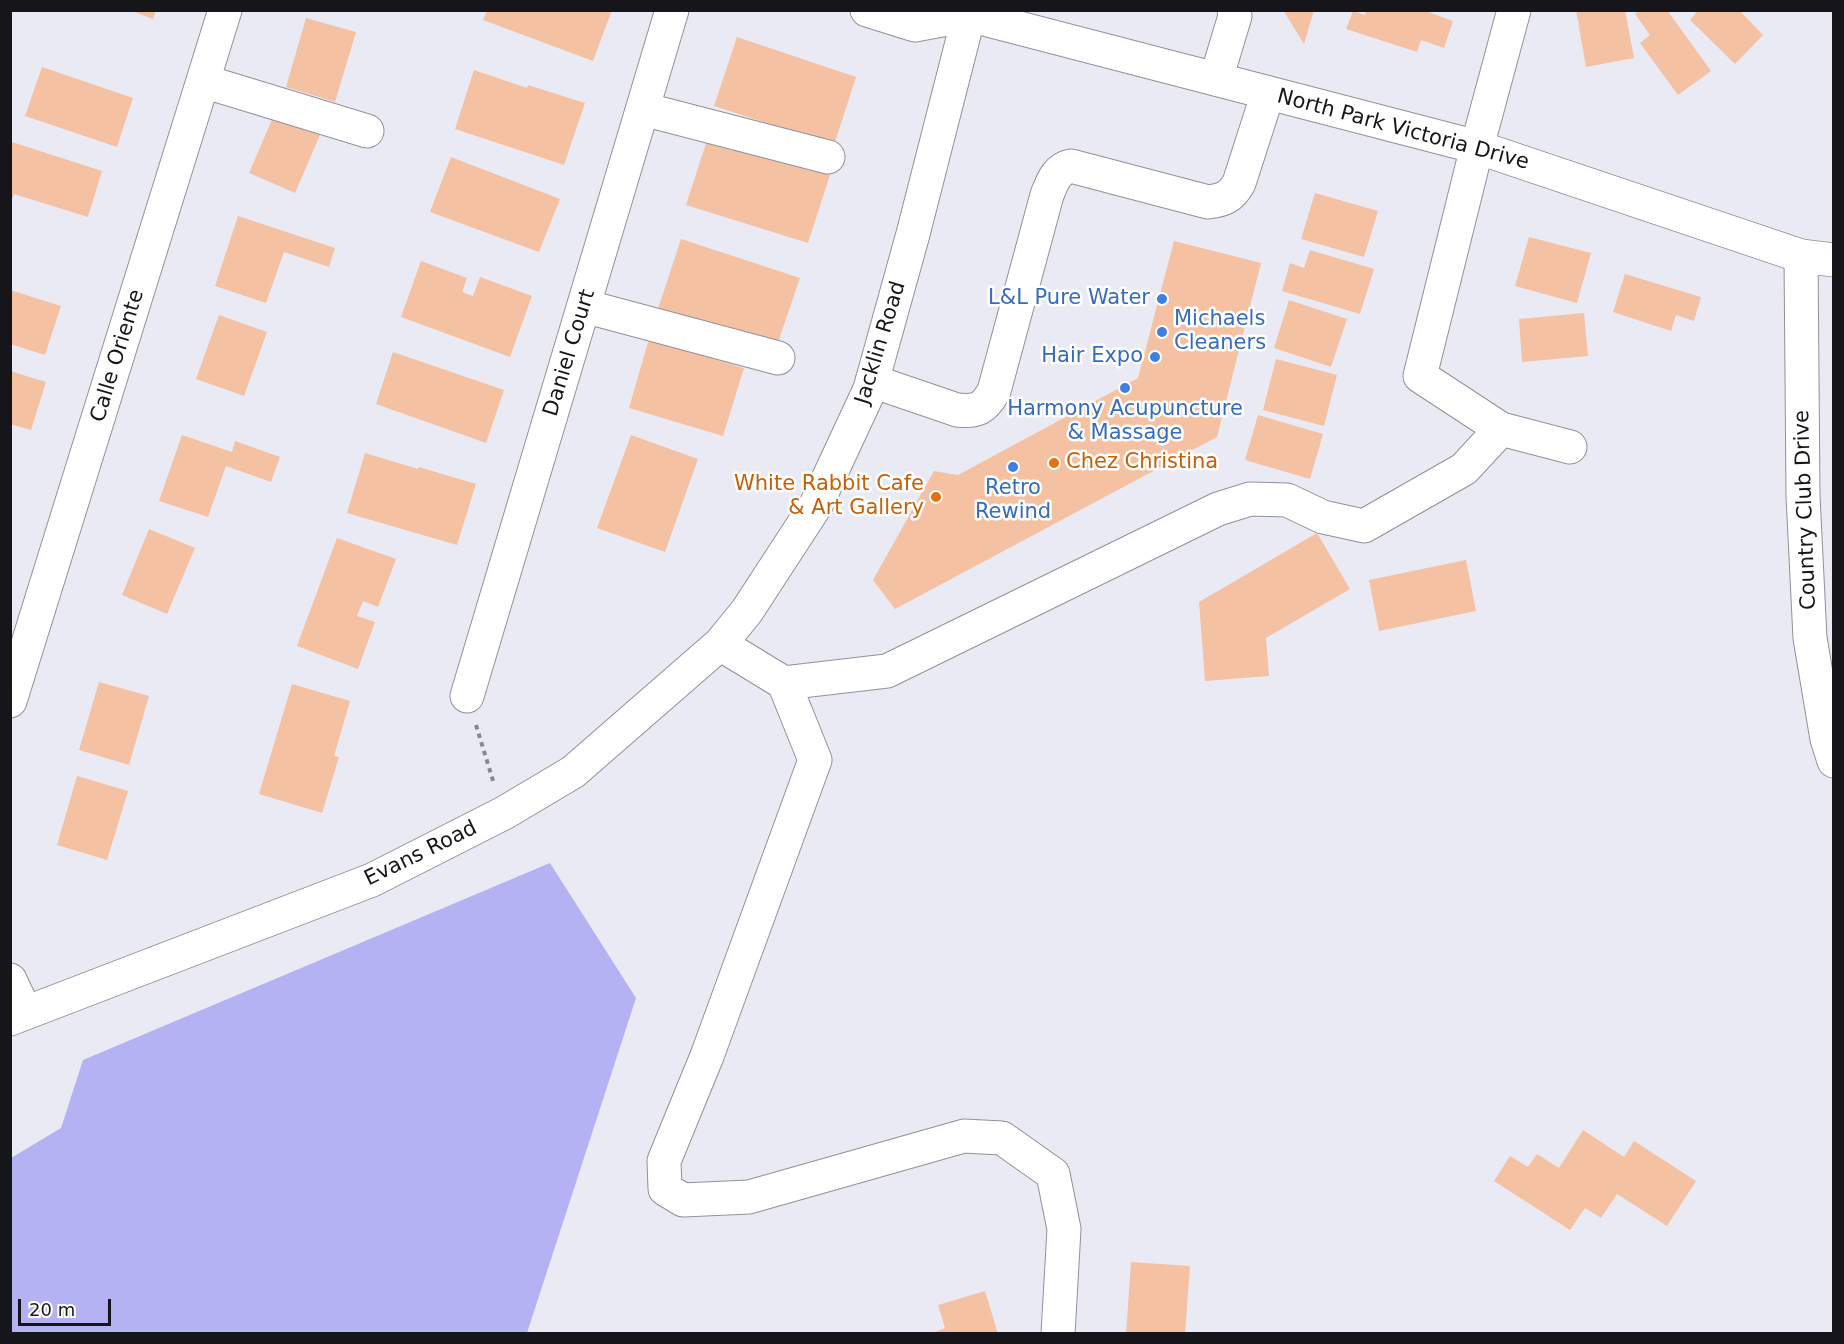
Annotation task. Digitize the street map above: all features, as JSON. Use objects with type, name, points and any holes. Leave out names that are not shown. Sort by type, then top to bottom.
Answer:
[{"type":"street","name":"Calle Oriente","points":[[10,701],[225,10]]},
{"type":"street","name":"Daniel Court","points":[[467,696],[672,10]]},
{"type":"street","name":"North Park Victoria Drive","points":[[867,10],[915,26],[968,12],[1477,147],[1801,256],[1833,260]]},
{"type":"street","points":[[1216,79],[1235,16],[1234,10]]},
{"type":"street","points":[[1514,10],[1419,376],[1501,429],[1570,447]]},
{"type":"street","name":"Jacklin Road","points":[[720,644],[747,611],[816,505],[872,381],[913,234],[968,12]]},
{"type":"street","points":[[203,81],[367,131]]},
{"type":"street","points":[[872,381],[957,410],[970,411],[980,408],[994,391],[1047,195],[1055,176],[1064,167],[1071,166],[1208,202],[1221,200],[1232,195],[1239,183],[1268,93]]},
{"type":"street","points":[[644,109],[828,157]]},
{"type":"street","name":"Country Club Drive","points":[[1801,256],[1803,496],[1810,638],[1831,746]]},
{"type":"street","points":[[584,306],[778,358]]},
{"type":"street","points":[[784,683],[887,671],[1218,508],[1250,499],[1287,500],[1323,517],[1364,526],[1464,469],[1501,429]]},
{"type":"street","points":[[720,644],[784,683],[815,760],[707,1056],[664,1161],[665,1189],[683,1200],[749,1197],[964,1136],[1002,1138],[1053,1174],[1064,1229],[1058,1334]]},
{"type":"street","name":"Evans Road","points":[[18,1015],[372,880],[504,813],[573,772],[720,644]]},
{"type":"street","points":[[10,980],[18,1015]]},
{"type":"path","points":[[467,696],[504,813]]},
{"type":"shaded area","points":[[550,863],[636,998],[527,1333],[11,1333],[11,1158],[61,1128],[83,1060]]},
{"type":"building","points":[[129,10],[156,10],[153,19]]},
{"type":"building","points":[[487,10],[612,10],[593,61],[483,20]]},
{"type":"building","points":[[1283,10],[1314,10],[1304,44]]},
{"type":"building","points":[[1366,10],[1423,10],[1453,21],[1444,48],[1421,40],[1417,52],[1346,29],[1353,11],[1365,15]]},
{"type":"building","points":[[1576,10],[1625,10],[1634,58],[1586,67]]},
{"type":"building","points":[[1639,10],[1667,10],[1711,71],[1678,95],[1640,43],[1650,35],[1635,14]]},
{"type":"building","points":[[1694,10],[1739,10],[1763,35],[1735,64],[1690,20],[1696,13]]},
{"type":"building","points":[[306,18],[356,32],[335,102],[286,87]]},
{"type":"building","points":[[737,37],[856,77],[834,145],[714,106]]},
{"type":"building","points":[[42,67],[133,98],[117,147],[25,116]]},
{"type":"building","points":[[474,70],[527,88],[528,85],[585,103],[564,165],[455,129]]},
{"type":"building","points":[[277,108],[323,128],[295,193],[249,173]]},
{"type":"building","points":[[708,137],[830,175],[808,243],[686,205]]},
{"type":"building","points":[[12,142],[102,171],[88,217],[14,194],[10,204],[10,148]]},
{"type":"building","points":[[451,157],[560,199],[539,252],[430,212]]},
{"type":"building","points":[[1315,193],[1378,211],[1364,257],[1301,239]]},
{"type":"building","points":[[238,216],[335,248],[329,267],[284,252],[266,303],[215,286]]},
{"type":"building","points":[[1529,237],[1591,253],[1577,303],[1515,286]]},
{"type":"building","points":[[681,239],[800,278],[776,348],[658,309]]},
{"type":"building","points":[[1174,241],[1261,263],[1217,437],[895,609],[873,580],[934,471],[958,475],[1138,378]]},
{"type":"building","points":[[1310,250],[1374,269],[1360,314],[1282,291],[1290,263],[1304,268]]},
{"type":"building","points":[[421,261],[467,278],[462,292],[473,296],[480,277],[532,296],[510,357],[401,317]]},
{"type":"building","points":[[1625,274],[1701,297],[1694,321],[1676,315],[1671,331],[1613,312]]},
{"type":"building","points":[[10,290],[61,306],[45,355],[10,344]]},
{"type":"building","points":[[1289,300],[1347,319],[1331,367],[1274,348]]},
{"type":"building","points":[[1584,313],[1588,356],[1522,362],[1519,319]]},
{"type":"building","points":[[219,315],[267,332],[244,396],[196,379]]},
{"type":"building","points":[[649,339],[744,368],[723,436],[629,408]]},
{"type":"building","points":[[393,352],[504,390],[486,443],[376,404]]},
{"type":"building","points":[[1276,359],[1337,375],[1324,426],[1263,410]]},
{"type":"building","points":[[10,371],[46,382],[31,430],[10,424]]},
{"type":"building","points":[[1258,415],[1323,434],[1310,479],[1245,460]]},
{"type":"building","points":[[182,435],[232,452],[235,441],[280,457],[271,482],[226,466],[208,517],[159,501]]},
{"type":"building","points":[[631,435],[698,459],[665,552],[597,528]]},
{"type":"building","points":[[365,453],[476,484],[457,545],[347,513]]},
{"type":"building","points":[[149,529],[195,548],[167,614],[122,595]]},
{"type":"building","points":[[1317,533],[1350,589],[1266,638],[1269,676],[1205,681],[1199,602]]},
{"type":"building","points":[[337,538],[396,559],[378,607],[363,601],[357,616],[375,622],[358,669],[297,646]]},
{"type":"building","points":[[1466,560],[1476,611],[1379,631],[1369,580]]},
{"type":"building","points":[[99,682],[149,696],[129,765],[79,750]]},
{"type":"building","points":[[292,684],[350,701],[334,756],[339,757],[322,813],[259,794]]},
{"type":"building","points":[[77,776],[128,791],[107,860],[57,845]]},
{"type":"building","points":[[1583,1130],[1624,1157],[1634,1141],[1696,1181],[1667,1226],[1617,1194],[1601,1218],[1585,1208],[1570,1230],[1494,1181],[1510,1156],[1528,1167],[1537,1154],[1559,1168]]},
{"type":"building","points":[[1131,1262],[1190,1266],[1185,1334],[1126,1334]]},
{"type":"building","points":[[985,1291],[998,1334],[930,1334],[945,1328],[938,1305]]},
{"type":"place","name":"L&L Pure Water","points":[[1162,299]]},
{"type":"place","name":"Michaels Cleaners","points":[[1162,332]]},
{"type":"place","name":"Hair Expo","points":[[1155,357]]},
{"type":"place","name":"Harmony Acupuncture & Massage","points":[[1125,388]]},
{"type":"place","name":"Chez Christina","points":[[1054,463]]},
{"type":"place","name":"Retro Rewind","points":[[1013,467]]},
{"type":"place","name":"White Rabbit Cafe & Art Gallery","points":[[936,497]]}]
